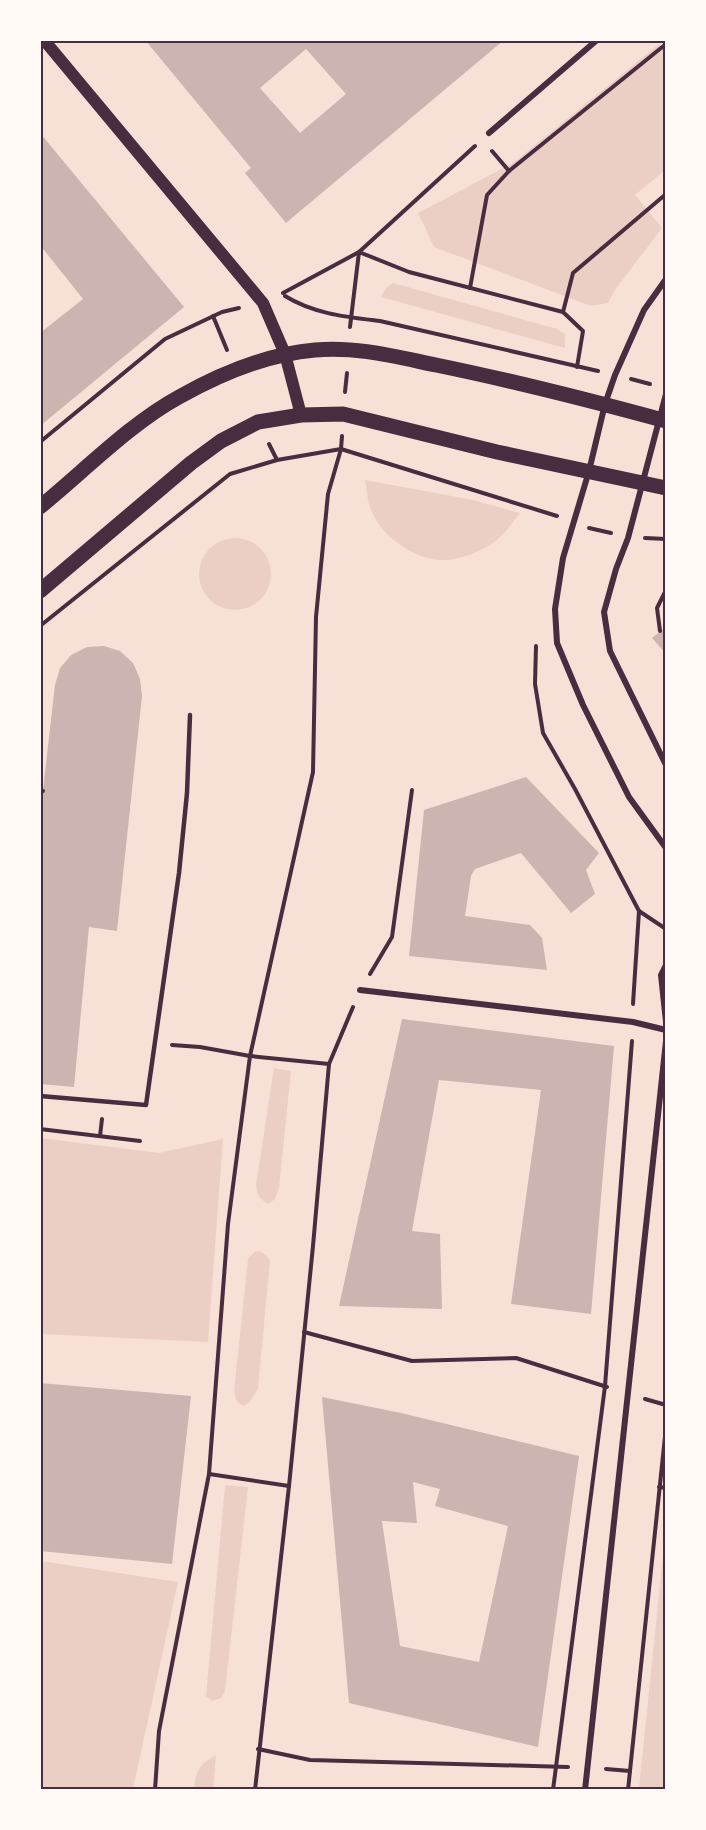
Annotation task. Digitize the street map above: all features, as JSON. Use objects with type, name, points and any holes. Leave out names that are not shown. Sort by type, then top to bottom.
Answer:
[{"type":"main road","points":[[44,40],[263,303],[285,354],[301,415]]},
{"type":"main road","points":[[40,507],[133,429],[178,397],[236,370],[285,354],[349,349],[451,368],[562,393],[662,420]]},
{"type":"main road","points":[[40,591],[191,463],[222,441],[258,422],[301,415],[344,414],[497,452],[666,488]]},
{"type":"street","points":[[489,133],[597,40]]},
{"type":"street","points":[[666,279],[644,310],[615,375],[605,404],[589,471],[563,558],[555,609],[557,643],[583,705],[628,797],[666,848]]},
{"type":"street","points":[[666,394],[662,420],[604,612],[610,651],[666,765]]},
{"type":"street","points":[[666,965],[662,975],[666,1022]]},
{"type":"street","points":[[360,990],[633,1022],[666,1030]]},
{"type":"street","points":[[585,1790],[666,1041]]},
{"type":"lane","points":[[40,1096],[146,1105],[180,873],[187,793],[190,715]]},
{"type":"path","points":[[470,288],[487,195],[509,171],[666,44]]},
{"type":"path","points":[[359,252],[409,272],[563,312],[583,331],[577,367],[380,321],[351,318],[304,308],[281,294],[359,252],[489,133]]},
{"type":"path","points":[[481,140],[509,171]]},
{"type":"path","points":[[563,312],[573,273],[666,194]]},
{"type":"path","points":[[155,1790],[159,1731],[209,1474],[228,1224],[250,1056],[313,772],[316,617],[328,494],[341,449],[351,318],[359,252]]},
{"type":"path","points":[[40,442],[165,339],[222,312],[263,303]]},
{"type":"path","points":[[40,626],[230,474],[277,460],[341,449],[554,514],[552,526]]},
{"type":"path","points":[[660,631],[657,608],[666,590]]},
{"type":"path","points":[[536,640],[535,684],[543,733],[639,911],[666,929]]},
{"type":"path","points":[[255,1790],[289,1486],[329,1064],[360,990],[392,937],[411,790]]},
{"type":"path","points":[[554,1790],[605,1386],[633,1022],[639,911]]},
{"type":"path","points":[[154,1043],[329,1064]]},
{"type":"path","points":[[40,1129],[140,1141]]},
{"type":"path","points":[[304,1332],[412,1361],[516,1358],[666,1405]]},
{"type":"path","points":[[628,1790],[666,1427]]},
{"type":"path","points":[[209,1474],[289,1486]]},
{"type":"path","points":[[659,1487],[666,1488]]},
{"type":"path","points":[[258,1749],[310,1760],[506,1767]]},
{"type":"shaded area","points":[[659,44],[665,52],[665,170],[635,195],[662,228],[615,290],[608,303],[591,306],[434,247],[418,213],[513,163]]},
{"type":"shaded area","points":[[393,283],[557,329],[565,334],[565,348],[381,297],[386,288]]},
{"type":"shaded area","points":[[365,480],[473,500],[520,513],[501,536],[483,549],[452,559],[430,559],[408,550],[381,527],[370,507]]},
{"type":"shaded area","points":[[242,538],[261,548],[269,560],[271,574],[269,588],[261,600],[249,608],[228,610],[209,600],[201,588],[199,567],[209,548],[221,540]]},
{"type":"shaded area","points":[[274,1068],[291,1071],[279,1188],[275,1199],[268,1204],[259,1196],[256,1185]]},
{"type":"shaded area","points":[[41,1138],[159,1153],[223,1139],[208,1342],[41,1334]]},
{"type":"shaded area","points":[[255,1251],[262,1252],[270,1260],[258,1389],[249,1403],[243,1406],[237,1402],[234,1391],[248,1259]]},
{"type":"shaded area","points":[[225,1485],[248,1487],[225,1691],[221,1698],[212,1701],[206,1696]]},
{"type":"shaded area","points":[[665,1535],[665,1789],[639,1789]]},
{"type":"shaded area","points":[[41,1561],[178,1582],[133,1789],[41,1789]]},
{"type":"shaded area","points":[[216,1755],[213,1789],[194,1789],[199,1769]]},
{"type":"building","points":[[145,40],[504,40],[286,223],[245,173],[251,168]],"holes":[[[306,49],[346,94],[300,133],[260,88]]]},
{"type":"building","points":[[40,133],[184,307],[40,426],[40,333],[83,299],[40,245]]},
{"type":"building","points":[[666,627],[666,654],[652,638]]},
{"type":"building","points":[[104,646],[120,651],[133,663],[140,679],[142,696],[117,931],[89,927],[74,1087],[40,1084],[40,816],[55,685],[60,668],[71,655],[87,647]]},
{"type":"building","points":[[526,777],[599,853],[586,870],[595,894],[571,913],[521,853],[475,869],[471,876],[465,916],[530,925],[542,938],[547,970],[409,956],[424,810]]},
{"type":"building","points":[[402,1019],[614,1046],[591,1314],[511,1304],[541,1090],[439,1080],[412,1231],[440,1234],[442,1309],[339,1306]]},
{"type":"building","points":[[40,1383],[191,1396],[172,1564],[40,1551]]},
{"type":"building","points":[[322,1397],[401,1413],[579,1456],[538,1747],[349,1703]],"holes":[[[413,1482],[440,1489],[435,1506],[508,1526],[479,1662],[400,1646],[382,1521],[417,1523]]]}]
